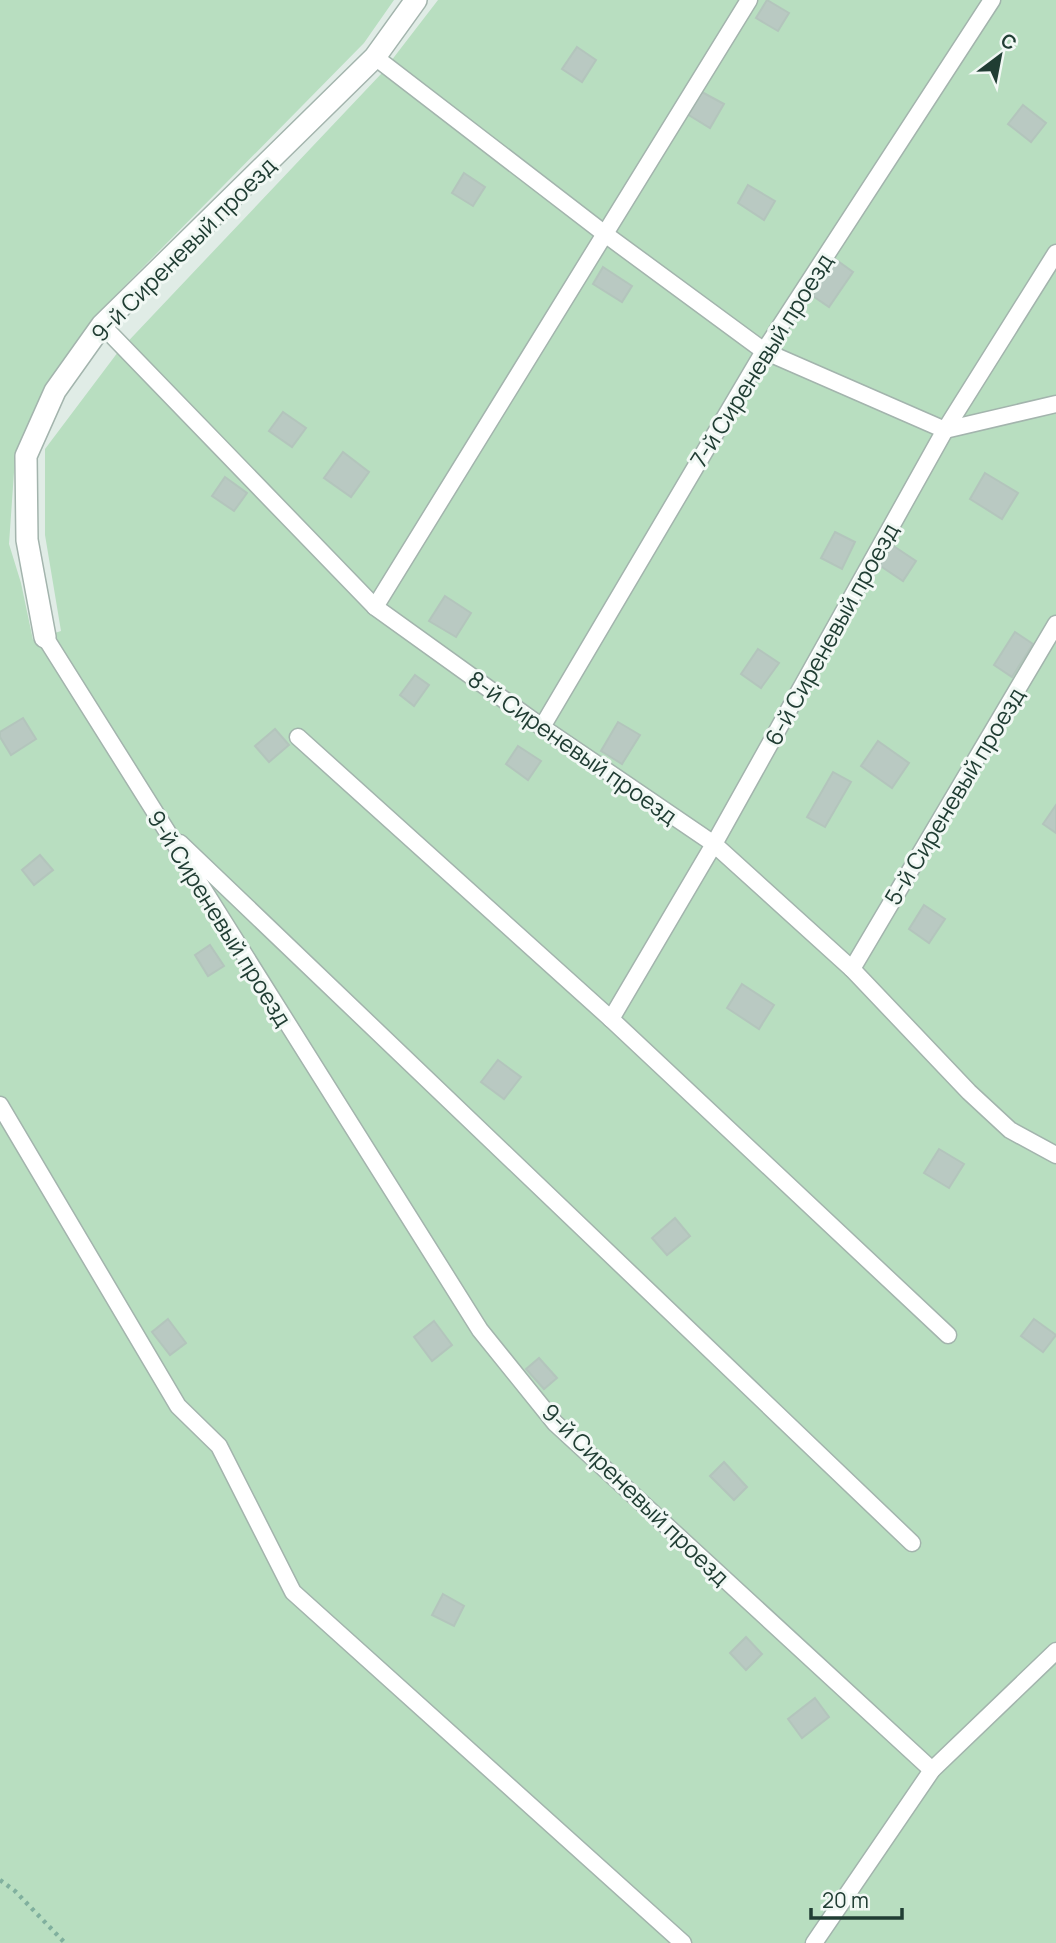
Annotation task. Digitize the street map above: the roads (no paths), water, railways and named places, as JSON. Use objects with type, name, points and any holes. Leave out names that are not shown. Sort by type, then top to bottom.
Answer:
[{"type":"street","name":"9-й Сиреневый проезд","points":[[44,637],[27,540],[26,456],[55,391],[102,325],[375,57],[416,0]]},
{"type":"lane","points":[[375,607],[749,0]]},
{"type":"lane","name":"7-й Сиреневый проезд","points":[[542,727],[764,351],[992,0]]},
{"type":"lane","points":[[375,57],[605,234],[764,351],[944,430],[1056,404]]},
{"type":"lane","name":"6-й Сиреневый проезд","points":[[611,1019],[714,844],[944,430],[1056,253]]},
{"type":"lane","name":"8-й Сиреневый проезд","points":[[102,325],[375,607],[542,727],[714,844],[852,969],[969,1092],[1010,1130],[1056,1155]]},
{"type":"lane","name":"5-й Сиреневый проезд","points":[[852,969],[1056,624]]},
{"type":"lane","name":"9-й Сиреневый проезд","points":[[44,637],[480,1329],[555,1423],[932,1770]]},
{"type":"lane","points":[[298,737],[611,1019],[948,1335]]},
{"type":"lane","points":[[160,824],[912,1543]]},
{"type":"lane","points":[[0,1105],[178,1406],[219,1446],[293,1592],[683,1943]]},
{"type":"lane","points":[[814,1943],[932,1770],[1056,1651]]}]
